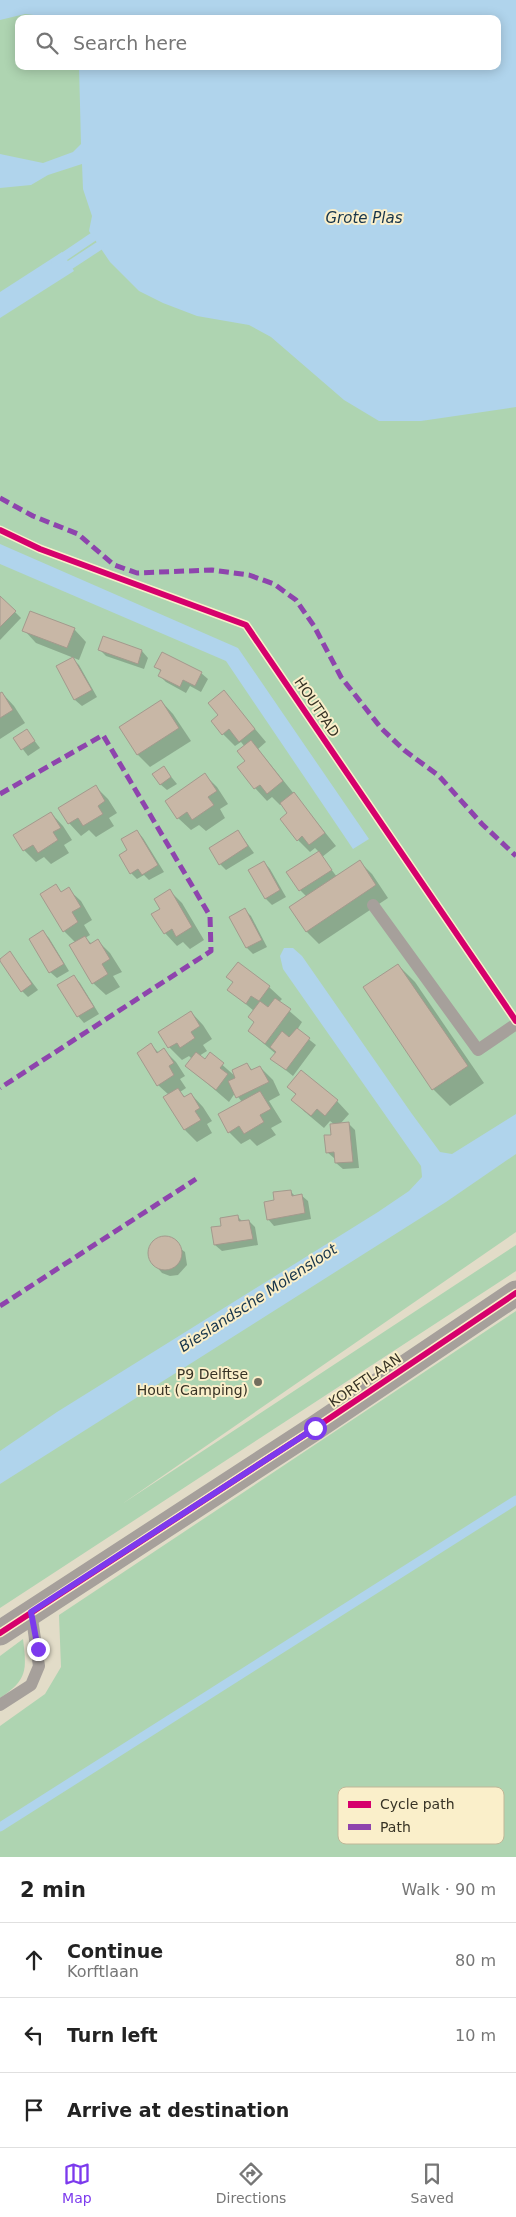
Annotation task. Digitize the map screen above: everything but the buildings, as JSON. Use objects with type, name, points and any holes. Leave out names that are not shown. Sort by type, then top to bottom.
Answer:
[{"type":"street","name":"KORFTLAAN","points":[[0,1633],[315,1428],[516,1293]]},
{"type":"lane","points":[[373,905],[478,1050],[516,1024]]},
{"type":"lane","points":[[0,1705],[30,1685],[39,1666],[31,1612]]},
{"type":"green space","points":[[0,0],[516,0],[516,1232],[122,1504],[516,1245],[516,1271],[0,1608]]},
{"type":"green space","points":[[516,1311],[516,1857],[0,1857],[0,1726],[45,1694],[61,1667],[59,1615]]},
{"type":"green space","points":[[23,1639],[25,1667],[23,1674],[16,1686],[0,1698],[0,1656]]},
{"type":"water","name":"Grote Plas","points":[[0,0],[516,0],[516,407],[421,421],[379,421],[344,400],[271,337],[249,325],[197,316],[163,303],[139,291],[110,262],[89,231],[92,216],[83,189],[82,164],[48,175],[31,185],[0,188],[0,154],[43,163],[73,152],[81,144],[79,70],[501,70],[501,15],[25,14],[0,20]]},
{"type":"water","points":[[62,252],[74,271],[0,318],[0,292]]},
{"type":"water","points":[[0,544],[238,648],[369,839],[353,849],[226,661],[0,564]]},
{"type":"water","name":"Bieslandsche Molensloot","points":[[284,948],[293,948],[302,956],[440,1152],[452,1154],[516,1114],[516,1154],[446,1202],[0,1484],[0,1451],[57,1412],[378,1212],[409,1191],[422,1177],[421,1166],[283,969],[280,956]]},
{"type":"waterway","points":[[56,262],[93,237]]},
{"type":"waterway","points":[[70,265],[99,246]]},
{"type":"waterway","points":[[0,1827],[516,1500]]},
{"type":"marked path","points":[[0,498],[33,516],[78,534],[114,565],[137,573],[212,570],[249,575],[274,584],[296,600],[314,626],[341,677],[381,728],[404,750],[439,776],[482,824],[516,856]]},
{"type":"marked path","points":[[0,794],[103,735],[210,916],[211,951],[0,1088]]},
{"type":"marked path","points":[[0,1306],[196,1179]]},
{"type":"cycle path","name":"HOUTPAD","points":[[0,530],[40,549],[246,625],[516,1021]]},
{"type":"cycle path","points":[[0,1633],[315,1428],[516,1293]]},
{"type":"place","name":"P9 Delftse Hout (Camping)","points":[[258,1382]]},
{"type":"route","points":[[38,1649],[31,1612],[315,1428]]}]
